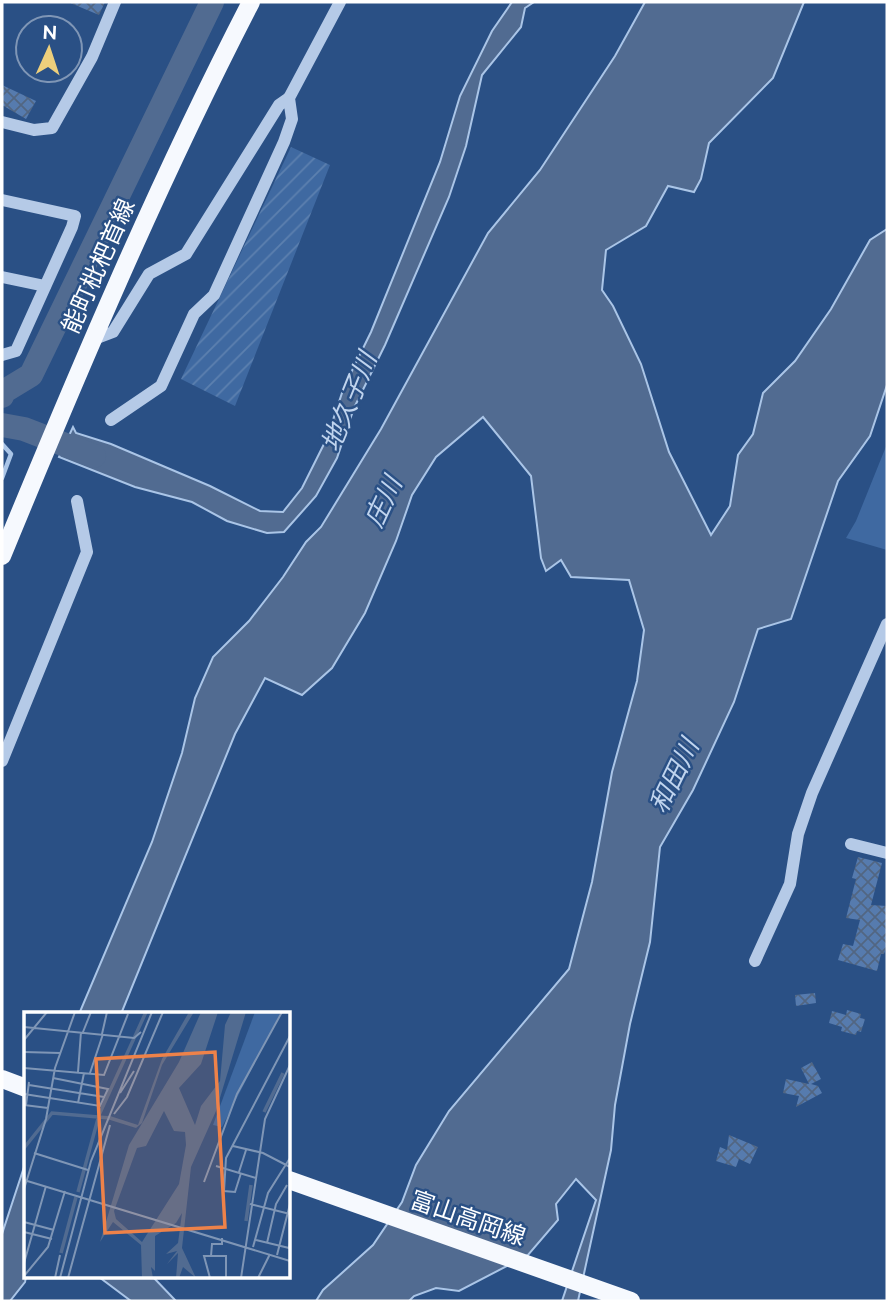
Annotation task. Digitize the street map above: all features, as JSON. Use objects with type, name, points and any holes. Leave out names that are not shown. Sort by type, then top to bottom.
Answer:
[{"type":"main road","name":"能町枇杷首線","points":[[2,556],[92,340],[251,2]]},
{"type":"main road","points":[[2,1079],[24,1087]]},
{"type":"main road","name":"富山高岡線","points":[[290,1181],[631,1301]]},
{"type":"street","points":[[2,122],[34,130],[52,128],[92,57],[115,2]]},
{"type":"street","points":[[92,340],[113,332],[149,274],[186,254],[279,105],[289,98],[340,2]]},
{"type":"street","points":[[111,420],[161,386],[194,314],[214,295],[284,142],[292,118],[289,98]]},
{"type":"street","points":[[2,200],[75,215],[16,351],[2,355]]},
{"type":"street","points":[[2,277],[45,286]]},
{"type":"street","points":[[2,761],[87,552],[77,500]]},
{"type":"street","points":[[755,961],[790,884],[798,834],[813,793],[887,624]]},
{"type":"street","points":[[850,844],[887,853]]},
{"type":"shaded area","points":[[291,147],[330,165],[235,406],[181,379]]},
{"type":"shaded area","points":[[887,444],[887,550],[846,538],[856,521]]},
{"type":"water","points":[[512,2],[534,2],[525,8],[521,27],[482,75],[466,146],[449,197],[385,345],[354,408],[337,458],[316,496],[284,532],[267,533],[227,521],[192,502],[135,487],[59,457],[73,427],[76,433],[111,444],[210,486],[260,511],[283,512],[302,488],[327,438],[344,387],[371,332],[440,162],[460,96],[492,31]]},
{"type":"water","points":[[645,2],[804,2],[773,78],[709,143],[701,179],[694,192],[668,186],[646,226],[606,250],[602,290],[613,306],[641,364],[669,452],[711,535],[730,506],[738,455],[753,434],[763,393],[795,361],[831,309],[870,240],[887,229],[887,385],[870,436],[838,481],[791,619],[758,629],[734,702],[693,790],[660,847],[650,942],[630,1024],[615,1105],[611,1150],[578,1301],[562,1301],[596,1200],[576,1179],[556,1204],[558,1220],[528,1255],[459,1291],[436,1288],[414,1296],[409,1301],[316,1301],[323,1290],[373,1245],[402,1202],[416,1165],[449,1111],[569,969],[592,882],[612,772],[637,681],[644,630],[629,580],[571,577],[561,560],[546,571],[541,558],[531,476],[483,417],[436,457],[412,495],[396,541],[365,613],[332,668],[302,695],[265,678],[235,734],[122,1012],[80,1012],[152,842],[182,753],[195,698],[213,657],[249,621],[306,542],[321,527],[381,429],[488,233],[540,170],[615,56]]},
{"type":"water","points":[[24,1167],[26,1278],[10,1301],[2,1301],[2,1234]]},
{"type":"water","points":[[100,1278],[154,1278],[176,1301],[131,1301]]},
{"type":"building","points":[[68,2],[105,2],[99,15]]},
{"type":"building","points":[[2,85],[36,101],[26,119],[2,105]]},
{"type":"building","points":[[858,857],[882,863],[871,905],[887,906],[887,944],[884,954],[881,954],[877,971],[838,960],[843,944],[853,946],[860,920],[846,918],[856,879],[852,878]]},
{"type":"building","points":[[815,993],[816,1003],[796,1006],[795,995]]},
{"type":"building","points":[[847,1010],[861,1014],[860,1018],[865,1019],[861,1032],[857,1031],[856,1035],[841,1031],[842,1027],[829,1023],[832,1011],[846,1015]]},
{"type":"building","points":[[812,1062],[821,1079],[811,1084],[818,1086],[822,1093],[796,1107],[799,1096],[783,1093],[786,1079],[809,1084],[801,1068]]},
{"type":"building","points":[[729,1135],[758,1147],[750,1164],[739,1159],[736,1167],[716,1161],[720,1147],[727,1150]]},
{"type":"waterway","name":"地久子川","points":[[2,396],[3,392],[31,375],[212,2]]},
{"type":"waterway","name":"地久子川","points":[[2,425],[24,429],[94,456]]},
{"type":"waterway","points":[[2,444],[11,454],[2,478]]},
{"type":"water label","name":"庄川","points":[[383,502]]},
{"type":"water label","name":"和田川","points":[[674,776]]}]
